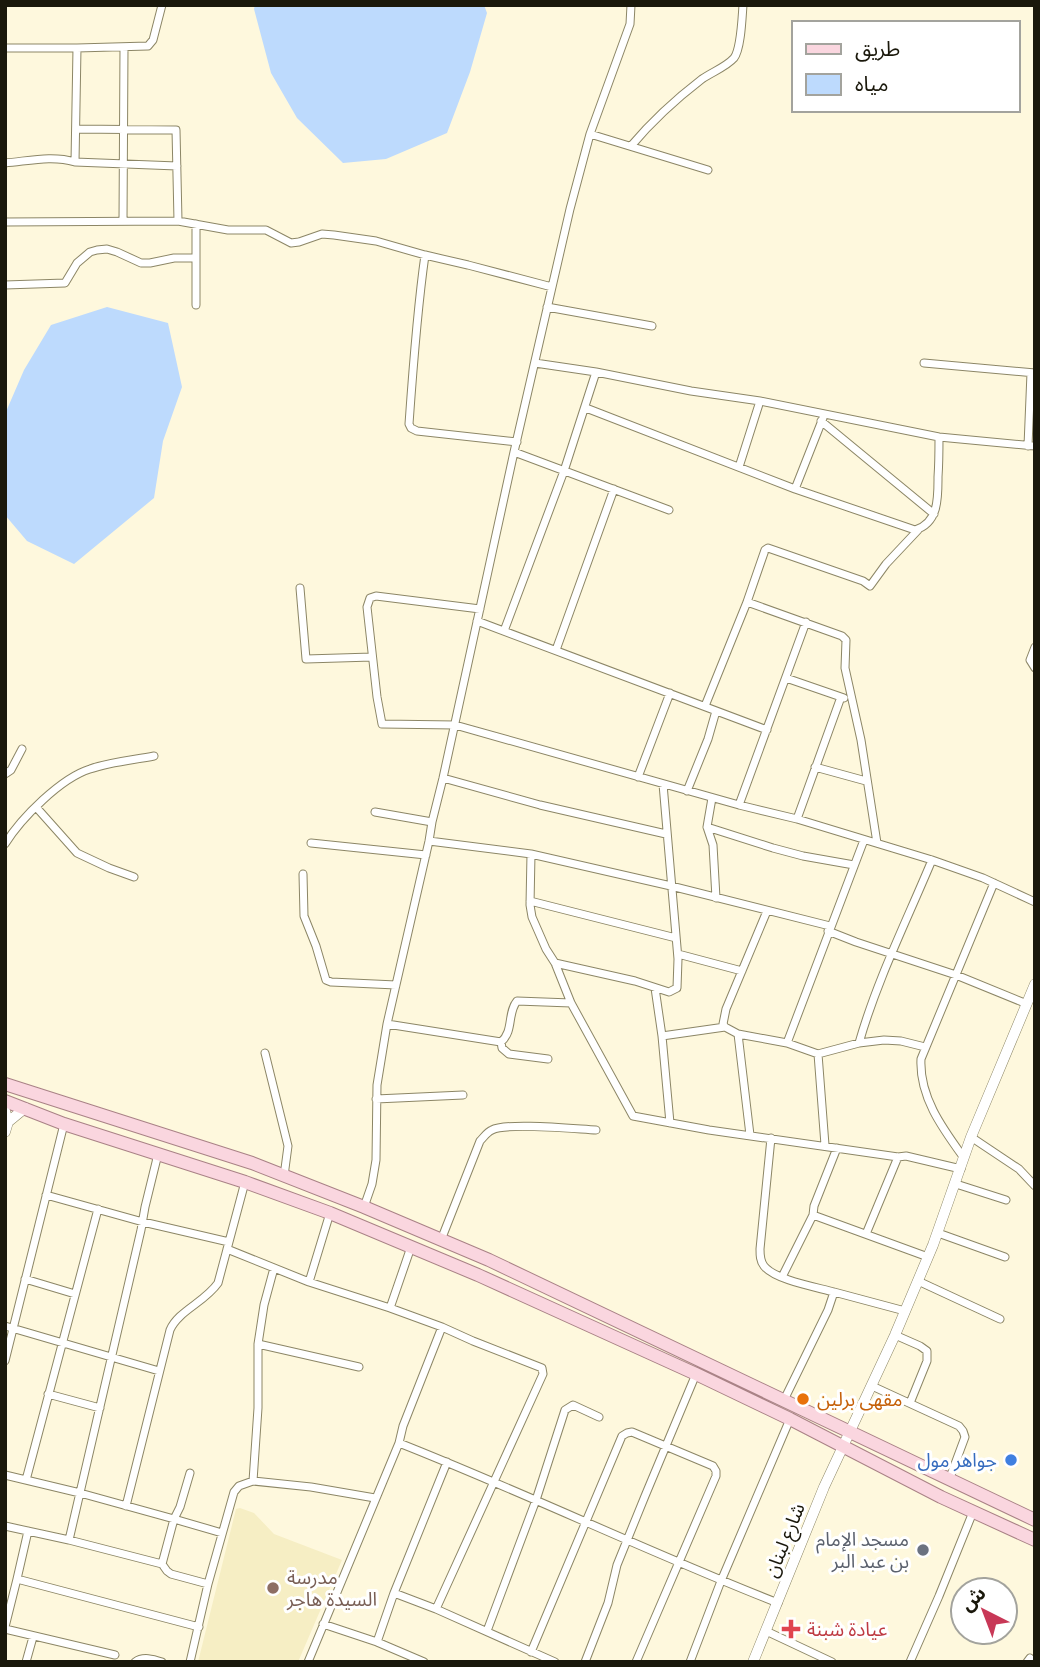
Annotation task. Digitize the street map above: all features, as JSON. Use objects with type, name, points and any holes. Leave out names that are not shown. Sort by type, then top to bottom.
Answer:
[{"type":"main road","points":[[5,1084],[252,1163],[365,1207],[785,1400],[1035,1520]]},
{"type":"main road","points":[[5,1101],[64,1124],[245,1182],[330,1213],[548,1305],[790,1419],[1035,1541]]},
{"type":"street","points":[[5,48],[144,47],[152,44],[162,5]]},
{"type":"street","points":[[365,1207],[376,1160],[376,1099],[387,1024],[570,209],[590,134],[630,24],[631,5]]},
{"type":"street","points":[[631,146],[675,101],[733,59],[738,47],[743,5]]},
{"type":"street","points":[[123,221],[124,47]]},
{"type":"street","points":[[75,162],[77,48]]},
{"type":"street","points":[[76,129],[176,130],[178,221]]},
{"type":"street","points":[[590,134],[708,170]]},
{"type":"street","points":[[5,163],[54,158],[75,162],[177,166]]},
{"type":"street","points":[[5,222],[178,221],[228,230],[266,230],[291,243],[322,234],[334,235],[376,241],[552,287]]},
{"type":"street","points":[[196,224],[196,305]]},
{"type":"street","points":[[5,285],[65,283],[76,263],[97,250],[107,249],[141,263],[195,258]]},
{"type":"street","points":[[425,255],[418,302],[409,424],[417,431],[517,442]]},
{"type":"street","points":[[547,307],[652,326]]},
{"type":"street","points":[[535,363],[826,413],[939,437],[1031,446],[1033,373],[924,363]]},
{"type":"street","points":[[504,631],[564,471],[596,372]]},
{"type":"street","points":[[739,467],[760,401]]},
{"type":"street","points":[[586,408],[794,489],[910,529],[918,529]]},
{"type":"street","points":[[794,489],[826,413]]},
{"type":"street","points":[[821,421],[934,514]]},
{"type":"street","points":[[705,706],[766,549],[863,581],[870,586],[886,564],[934,514],[938,500],[939,437]]},
{"type":"street","points":[[514,452],[669,510]]},
{"type":"street","points":[[556,650],[614,489]]},
{"type":"street","points":[[300,588],[306,659],[372,657]]},
{"type":"street","points":[[480,608],[370,597],[367,607],[382,724],[455,725],[877,843],[994,883],[1035,902]]},
{"type":"street","points":[[747,602],[845,638],[845,668],[861,740],[877,843]]},
{"type":"street","points":[[477,621],[767,730]]},
{"type":"street","points":[[739,806],[806,622]]},
{"type":"street","points":[[1035,647],[1030,660],[1035,668]]},
{"type":"street","points":[[786,678],[853,701]]},
{"type":"street","points":[[638,777],[670,693]]},
{"type":"street","points":[[797,819],[841,696]]},
{"type":"street","points":[[687,791],[716,711]]},
{"type":"street","points":[[5,774],[11,770],[22,749]]},
{"type":"street","points":[[5,844],[21,821],[36,807],[55,790],[88,769],[154,756]]},
{"type":"street","points":[[815,767],[866,781]]},
{"type":"street","points":[[443,778],[540,805],[666,834]]},
{"type":"street","points":[[555,963],[669,992],[677,988],[678,954],[663,784]]},
{"type":"street","points":[[712,798],[707,827],[713,845],[716,898]]},
{"type":"street","points":[[36,807],[77,853],[134,877]]},
{"type":"street","points":[[375,812],[432,821]]},
{"type":"street","points":[[707,827],[783,851],[854,865]]},
{"type":"street","points":[[787,1042],[864,840]]},
{"type":"street","points":[[429,841],[531,855],[671,886],[767,911],[829,928],[1027,1004]]},
{"type":"street","points":[[311,843],[426,855]]},
{"type":"street","points":[[531,855],[532,917],[571,1003],[630,1114],[670,1123],[963,1164]]},
{"type":"street","points":[[859,1043],[891,954],[932,860]]},
{"type":"street","points":[[303,874],[304,916],[326,979],[331,982],[396,985]]},
{"type":"street","points":[[963,1164],[934,1113],[924,1088],[921,1059],[994,883]]},
{"type":"street","points":[[530,901],[676,938]]},
{"type":"street","points":[[767,911],[726,1009],[723,1024],[729,1031],[787,1042],[818,1054],[859,1043],[884,1040],[925,1047]]},
{"type":"street","points":[[678,954],[742,971]]},
{"type":"street","name":"شارع لبنان","points":[[753,1662],[842,1447],[895,1335],[938,1233],[971,1137],[1035,984]]},
{"type":"street","points":[[655,988],[670,1123]]},
{"type":"street","points":[[501,1042],[507,1036],[513,1006],[517,1001],[571,1003]]},
{"type":"street","points":[[387,1024],[501,1042]]},
{"type":"street","points":[[662,1035],[725,1027]]},
{"type":"street","points":[[737,1034],[750,1135]]},
{"type":"street","points":[[501,1042],[502,1048],[509,1054],[548,1059]]},
{"type":"street","points":[[265,1054],[288,1146],[284,1176]]},
{"type":"street","points":[[818,1054],[825,1146]]},
{"type":"street","points":[[376,1099],[463,1095]]},
{"type":"street","points":[[6,1125],[25,1108]]},
{"type":"street","points":[[5,1111],[6,1125]]},
{"type":"street","points":[[5,1362],[9,1327],[25,1279],[64,1124]]},
{"type":"street","points":[[441,1240],[480,1141],[494,1128],[514,1126],[596,1130]]},
{"type":"street","points":[[971,1137],[1019,1169],[1035,1186]]},
{"type":"street","points":[[771,1138],[760,1249],[764,1267],[782,1277],[905,1311]]},
{"type":"street","points":[[782,1277],[813,1215],[837,1148]]},
{"type":"street","points":[[69,1540],[158,1154]]},
{"type":"street","points":[[866,1234],[898,1157]]},
{"type":"street","points":[[125,1506],[173,1323],[218,1283],[245,1182]]},
{"type":"street","points":[[956,1184],[1006,1200]]},
{"type":"street","points":[[46,1195],[228,1245],[309,1282],[442,1327],[542,1368],[543,1374],[436,1609]]},
{"type":"street","points":[[26,1480],[98,1209]]},
{"type":"street","points":[[309,1282],[330,1213]]},
{"type":"street","points":[[813,1215],[928,1257]]},
{"type":"street","points":[[938,1233],[1005,1257]]},
{"type":"street","points":[[390,1308],[411,1247]]},
{"type":"street","points":[[253,1481],[258,1408],[258,1344],[264,1305],[274,1268]]},
{"type":"street","points":[[25,1279],[75,1294]]},
{"type":"street","points":[[918,1281],[1000,1319]]},
{"type":"street","points":[[785,1400],[834,1292]]},
{"type":"street","points":[[9,1327],[159,1371]]},
{"type":"street","points":[[308,1662],[399,1443],[402,1426],[442,1327]]},
{"type":"street","points":[[895,1335],[927,1351],[927,1361],[910,1403]]},
{"type":"street","points":[[258,1344],[359,1367]]},
{"type":"street","points":[[585,1662],[608,1603],[617,1565],[696,1374]]},
{"type":"street","points":[[872,1386],[959,1426],[965,1437],[949,1480]]},
{"type":"street","points":[[48,1394],[100,1408]]},
{"type":"street","points":[[487,1631],[536,1500],[565,1410],[573,1405],[599,1417]]},
{"type":"street","points":[[690,1662],[721,1581],[790,1419]]},
{"type":"street","points":[[531,1652],[622,1436],[632,1432],[712,1466],[716,1471],[636,1662]]},
{"type":"street","points":[[399,1443],[778,1603]]},
{"type":"street","points":[[377,1642],[447,1462]]},
{"type":"street","points":[[162,1564],[190,1473]]},
{"type":"street","points":[[5,1475],[222,1533]]},
{"type":"street","points":[[190,1662],[222,1533],[234,1492],[239,1486],[253,1481],[311,1487],[374,1498]]},
{"type":"street","points":[[910,1662],[973,1512]]},
{"type":"street","points":[[5,1526],[162,1564],[171,1574],[208,1584]]},
{"type":"street","points":[[28,1531],[5,1628],[115,1655]]},
{"type":"street","points":[[17,1579],[199,1627]]},
{"type":"street","points":[[394,1594],[436,1609],[555,1662]]},
{"type":"street","points":[[323,1624],[377,1642],[424,1662]]},
{"type":"street","points":[[766,1631],[832,1662]]},
{"type":"street","points":[[26,1662],[33,1637]]},
{"type":"street","points":[[135,1662],[140,1658],[162,1662]]},
{"type":"shaded area","name":"مدرسة السيدة هاجر","points":[[236,1509],[254,1513],[274,1534],[342,1560],[298,1662],[198,1662]]},
{"type":"water","points":[[255,5],[484,5],[487,13],[470,72],[447,133],[386,159],[343,163],[297,118],[271,73]]},
{"type":"water","points":[[107,307],[168,323],[182,387],[163,441],[154,498],[74,564],[27,541],[5,515],[5,414],[24,370],[51,325]]},
{"type":"place","name":"مقهى برلين","points":[[803,1399]]},
{"type":"place","name":"جواهر مول","points":[[1011,1460]]},
{"type":"place","name":"مسجد الإمام بن عبد البر","points":[[923,1550]]},
{"type":"place","name":"مدرسة السيدة هاجر","points":[[273,1588]]},
{"type":"place","name":"عيادة شبنة","points":[[791,1629]]}]
